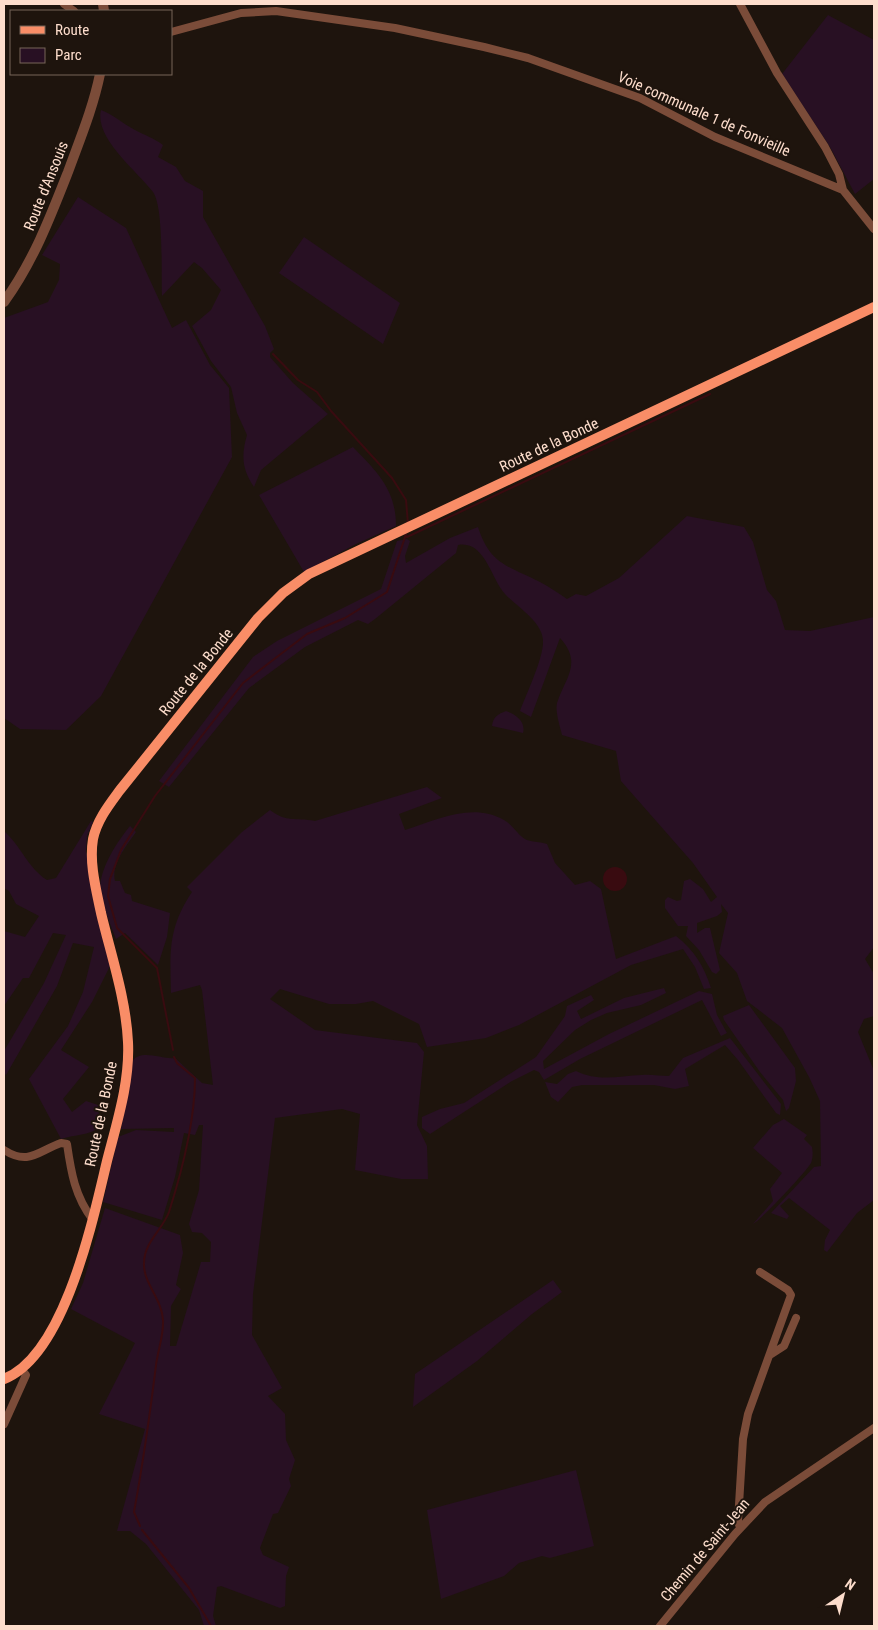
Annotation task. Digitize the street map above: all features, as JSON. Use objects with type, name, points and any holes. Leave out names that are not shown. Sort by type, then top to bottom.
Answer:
[{"type":"main road","name":"Route de la Bonde","points":[[8,1378],[22,1370],[43,1342],[74,1280],[93,1220],[126,1082],[128,1055],[127,1026],[96,890],[92,864],[94,838],[100,819],[120,790],[258,618],[282,593],[309,574],[874,308]]},
{"type":"street","points":[[740,4],[777,73],[825,148],[839,174],[843,190],[874,229]]},
{"type":"street","name":"Voie communale 1 de Fonvieille","points":[[172,32],[241,13],[276,11],[386,26],[484,47],[528,58],[640,98],[715,137],[843,190]]},
{"type":"street","name":"Route d'Ansouis","points":[[4,302],[29,264],[44,233],[91,111],[100,75]]},
{"type":"street","points":[[4,1150],[22,1159],[33,1156],[61,1142],[67,1144],[75,1190],[83,1208],[93,1220]]},
{"type":"street","points":[[740,1528],[738,1521],[743,1438],[755,1392],[791,1295],[788,1290],[760,1272]]},
{"type":"street","points":[[770,1355],[784,1346],[796,1318]]},
{"type":"street","points":[[4,1424],[26,1375],[22,1370]]},
{"type":"street","points":[[8,1378],[22,1383]]},
{"type":"street","name":"Chemin de Saint-Jean","points":[[660,1626],[740,1528],[765,1502],[874,1428]]},
{"type":"green space","points":[[828,15],[874,40],[874,179],[855,194],[830,147],[782,74]]},
{"type":"green space","points":[[101,110],[163,145],[158,157],[176,167],[185,181],[203,191],[203,217],[265,326],[274,349],[270,353],[270,357],[293,383],[328,414],[261,470],[254,487],[247,474],[243,456],[247,435],[237,413],[231,387],[211,361],[192,326],[211,310],[221,290],[202,268],[194,262],[162,296],[162,258],[157,200],[153,192],[110,143],[101,121]]},
{"type":"green space","points":[[78,197],[126,228],[172,328],[186,320],[210,365],[229,388],[232,457],[101,696],[66,730],[20,729],[4,718],[4,318],[48,302],[59,280],[60,264],[42,255]]},
{"type":"green space","points":[[304,237],[400,303],[383,344],[279,273]]},
{"type":"green space","points":[[353,447],[377,473],[389,491],[393,502],[396,526],[356,544],[304,572],[259,495]]},
{"type":"green space","points":[[687,516],[744,527],[753,542],[767,590],[776,601],[785,630],[810,631],[874,617],[874,947],[865,959],[874,974],[874,1016],[864,1019],[858,1032],[874,1071],[874,1200],[857,1213],[827,1252],[824,1250],[825,1240],[830,1230],[789,1198],[780,1206],[789,1216],[787,1219],[771,1213],[814,1167],[821,1166],[820,1101],[782,1028],[747,1001],[737,973],[719,953],[728,913],[721,904],[722,912],[717,916],[697,923],[697,933],[705,928],[710,928],[720,970],[716,974],[712,972],[699,950],[686,936],[688,926],[678,926],[665,908],[665,900],[668,897],[677,901],[681,900],[684,881],[690,879],[703,889],[711,902],[717,897],[693,863],[621,781],[616,751],[562,735],[557,715],[557,703],[568,678],[571,663],[567,647],[560,638],[531,717],[520,711],[541,656],[543,648],[542,634],[534,621],[505,594],[481,554],[475,548],[467,545],[458,545],[456,553],[368,624],[358,620],[305,647],[249,688],[169,787],[159,781],[253,657],[277,641],[381,589],[397,541],[407,539],[410,541],[405,556],[406,563],[450,538],[478,527],[488,549],[502,563],[544,584],[567,599],[576,594],[586,596],[619,578]]},
{"type":"green space","points":[[506,711],[522,722],[523,733],[492,726],[496,716]]},
{"type":"green space","points":[[427,787],[442,798],[399,814],[405,830],[454,814],[480,813],[504,820],[529,841],[547,844],[555,863],[575,885],[590,881],[601,889],[616,959],[676,936],[698,959],[711,988],[704,989],[695,967],[683,949],[631,965],[519,1025],[486,1038],[427,1047],[419,1024],[373,1001],[356,1004],[329,1004],[280,989],[270,999],[315,1030],[417,1043],[424,1052],[417,1125],[427,1146],[428,1179],[401,1179],[355,1170],[360,1114],[342,1109],[275,1118],[253,1294],[252,1335],[282,1388],[268,1396],[285,1414],[286,1440],[295,1460],[289,1479],[291,1486],[278,1513],[273,1514],[260,1548],[263,1555],[289,1567],[286,1576],[285,1606],[280,1608],[221,1586],[217,1587],[213,1616],[216,1626],[204,1626],[199,1610],[146,1544],[130,1531],[117,1531],[145,1429],[99,1414],[135,1343],[71,1309],[83,1283],[105,1208],[180,1235],[183,1253],[176,1285],[181,1289],[171,1306],[170,1346],[176,1346],[201,1262],[210,1262],[211,1242],[202,1233],[192,1232],[189,1224],[199,1190],[203,1125],[199,1125],[195,1135],[184,1133],[175,1177],[162,1220],[103,1202],[118,1137],[136,1130],[174,1132],[174,1128],[121,1129],[132,1062],[140,1056],[146,1055],[175,1058],[202,1083],[213,1085],[200,985],[171,993],[170,965],[172,940],[178,917],[192,892],[187,887],[242,832],[270,810],[281,817],[315,821]]},
{"type":"green space","points":[[91,821],[93,822],[87,836],[86,851],[110,966],[92,1002],[61,1050],[89,1067],[63,1099],[72,1112],[86,1101],[98,1105],[100,1127],[86,1133],[61,1139],[29,1079],[68,1026],[83,992],[94,947],[73,943],[57,986],[6,1075],[4,1073],[4,1051],[44,983],[66,935],[53,933],[29,978],[23,978],[4,1006],[4,931],[25,937],[39,916],[16,904],[9,891],[4,888],[4,831],[40,875],[47,880],[56,878]]},
{"type":"green space","points":[[130,826],[136,832],[124,849],[115,868],[115,881],[120,881],[125,893],[131,895],[132,901],[170,913],[167,937],[158,965],[125,933],[116,939],[102,899],[101,878],[107,862],[115,846]]},
{"type":"green space","points":[[664,988],[666,993],[641,1005],[607,1013],[575,1030],[543,1061],[544,1069],[609,1034],[699,991],[712,994],[717,1015],[727,1033],[721,1036],[702,1000],[580,1059],[544,1080],[539,1072],[534,1070],[512,1081],[430,1134],[422,1128],[422,1117],[440,1109],[464,1103],[536,1057],[565,1016],[567,1006],[591,995],[594,1000],[577,1011],[581,1019],[624,998]]},
{"type":"green space","points":[[749,1005],[795,1068],[796,1081],[789,1108],[786,1111],[783,1100],[760,1072],[724,1020],[723,1016]]},
{"type":"green space","points":[[730,1038],[781,1104],[780,1115],[776,1113],[725,1045],[685,1069],[689,1086],[675,1089],[654,1085],[582,1085],[572,1087],[558,1102],[551,1097],[545,1082],[557,1084],[568,1074],[576,1071],[601,1077],[669,1076],[683,1058]]},
{"type":"green space","points":[[784,1119],[807,1135],[804,1139],[812,1147],[812,1161],[783,1195],[753,1224],[773,1201],[770,1189],[782,1173],[753,1148],[773,1125]]},
{"type":"green space","points":[[553,1280],[562,1292],[532,1314],[477,1361],[413,1407],[415,1374]]},
{"type":"green space","points":[[576,1470],[594,1546],[550,1558],[542,1556],[519,1563],[504,1576],[441,1599],[427,1510]]},
{"type":"shaded area","points":[[615,867],[624,870],[627,879],[624,888],[615,891],[606,888],[603,879],[606,870]]},
{"type":"waterway","points":[[273,354],[298,380],[317,392],[331,411],[392,478],[406,500],[408,524]]},
{"type":"waterway","points":[[407,537],[710,394]]},
{"type":"waterway","points":[[173,1050],[157,968],[117,928],[108,896],[110,879],[121,850],[155,796],[243,683],[307,634],[345,618],[387,592],[407,531]]},
{"type":"waterway","points":[[140,1526],[134,1512],[163,1325],[162,1312],[144,1270],[145,1255],[150,1242],[169,1212],[179,1180],[193,1111],[195,1078],[177,1063],[174,1057]]},
{"type":"waterway","points":[[142,1530],[189,1588],[211,1626]]}]
